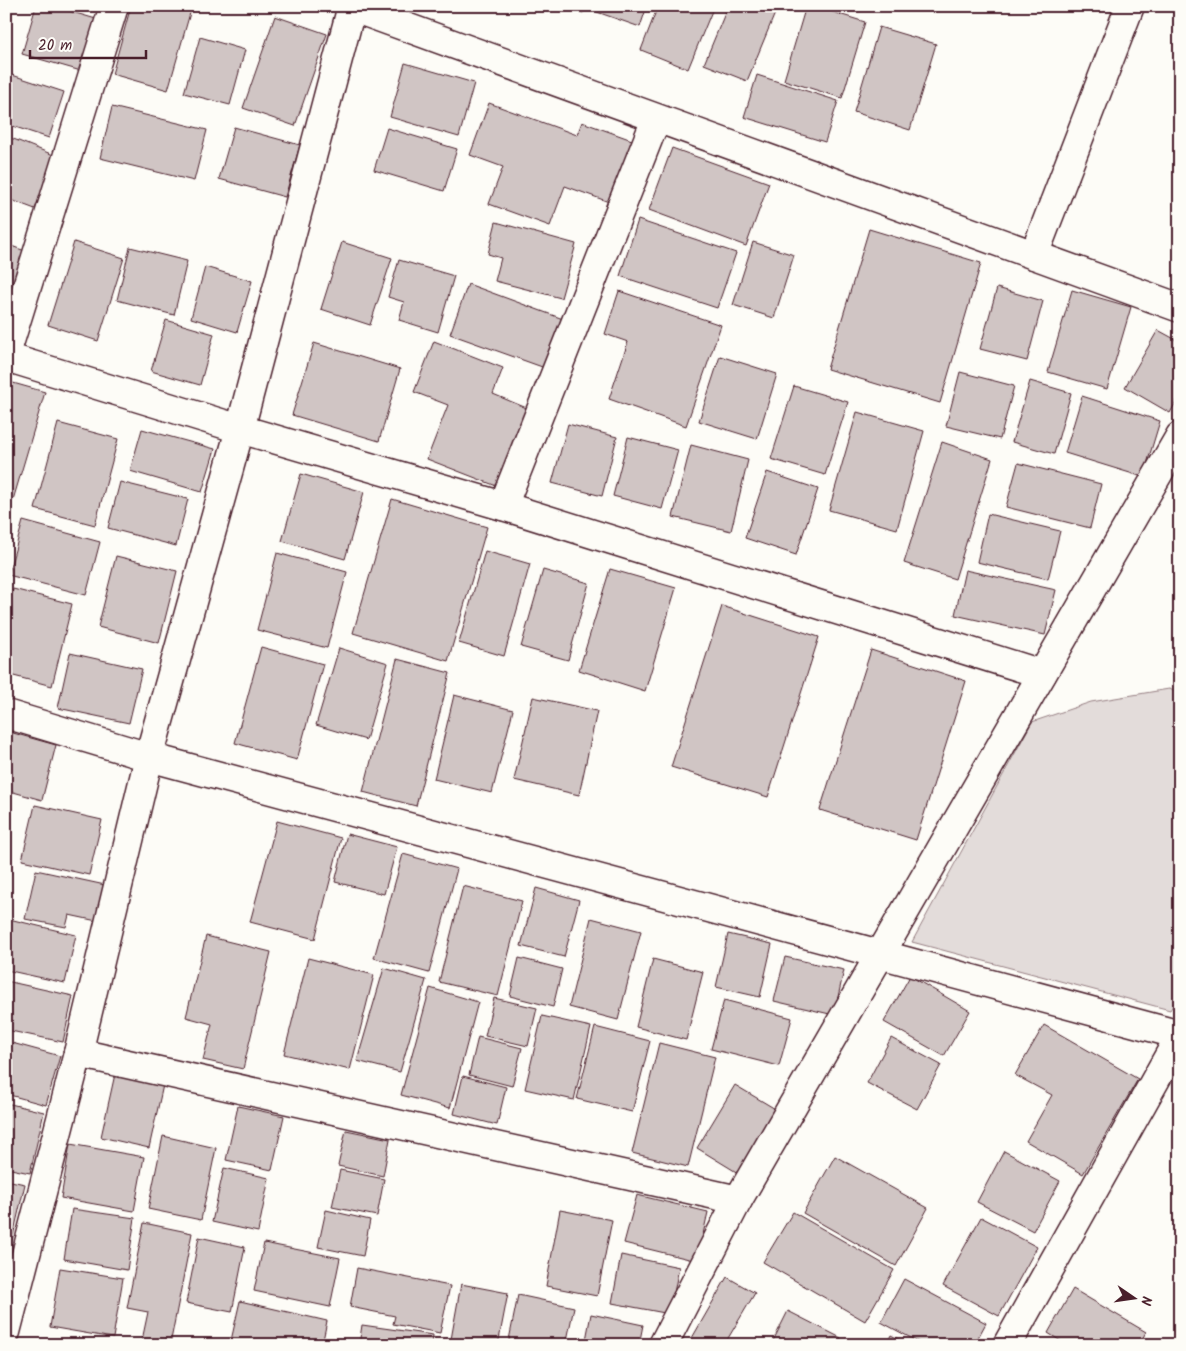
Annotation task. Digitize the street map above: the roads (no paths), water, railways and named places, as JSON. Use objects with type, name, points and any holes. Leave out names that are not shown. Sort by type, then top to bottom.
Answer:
[{"type":"street","points":[[114,6],[6,356],[503,506],[1042,674]]},
{"type":"street","points":[[1034,255],[1130,6]]},
{"type":"street","points":[[6,1332],[78,1053],[149,757],[240,428],[350,7],[1180,308]]},
{"type":"street","points":[[503,506],[656,119]]},
{"type":"street","points":[[662,1345],[738,1200],[1180,436]]},
{"type":"street","points":[[6,714],[149,757],[1180,1035],[1007,1345]]},
{"type":"street","points":[[78,1053],[738,1200]]}]
